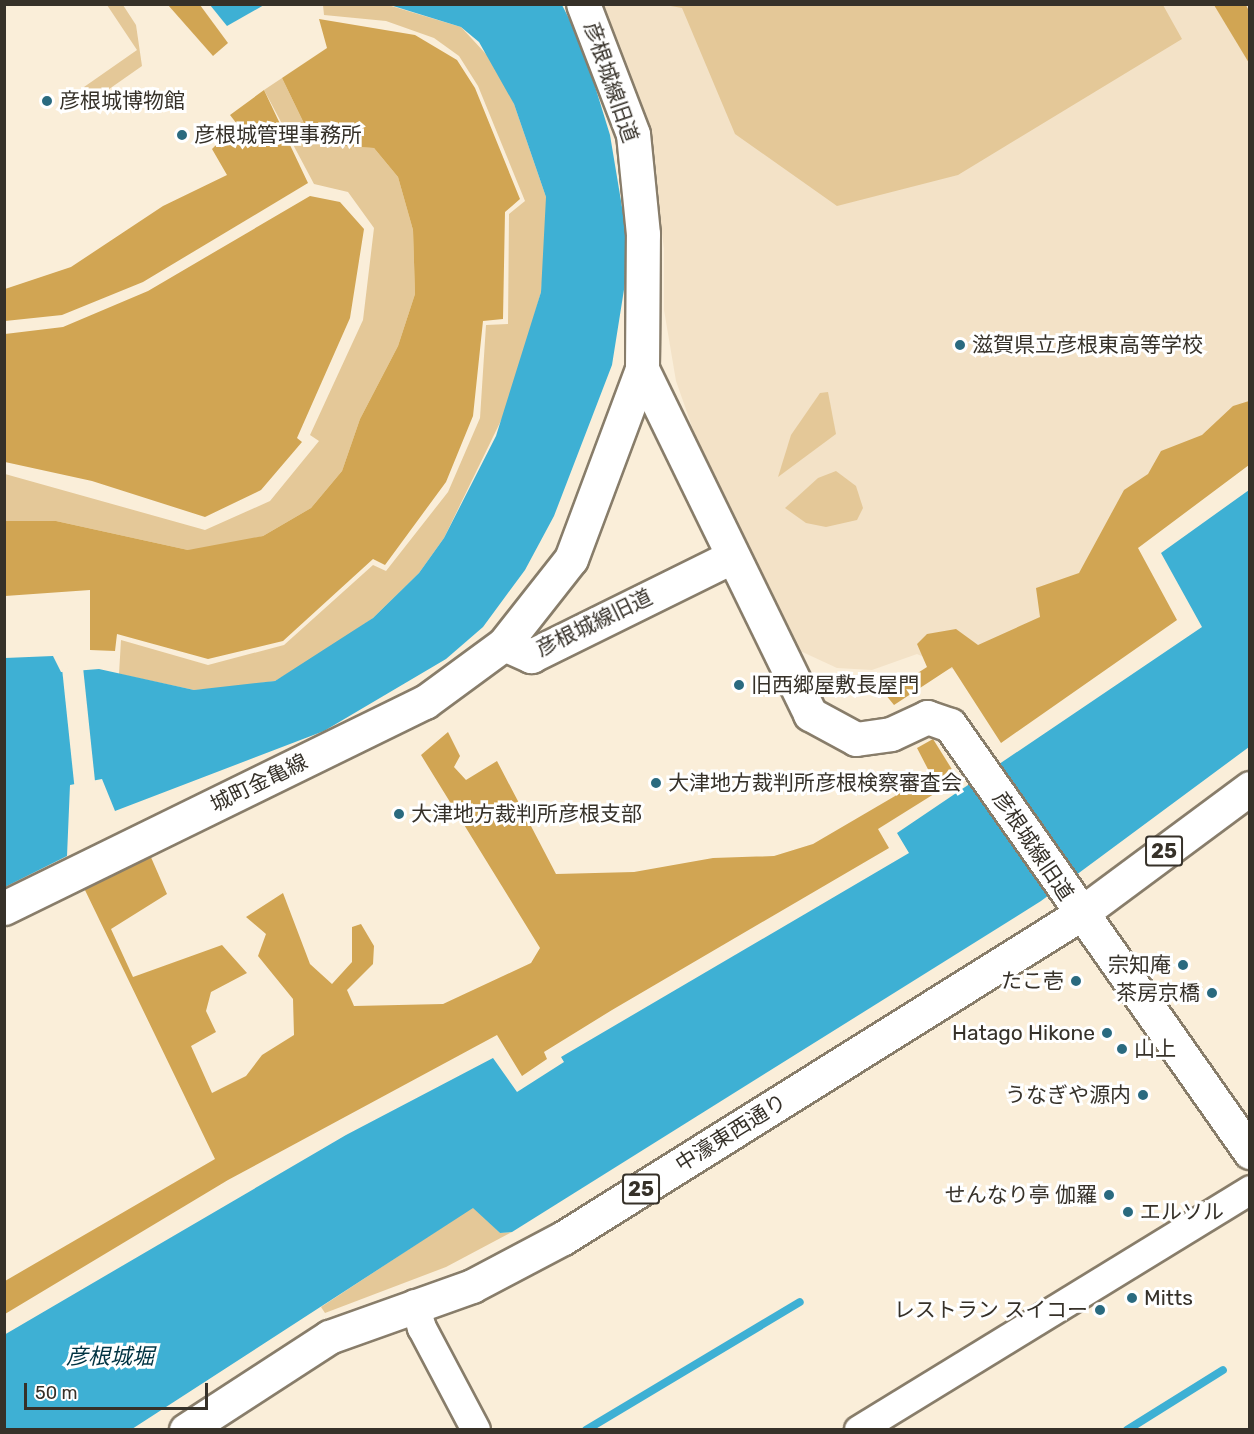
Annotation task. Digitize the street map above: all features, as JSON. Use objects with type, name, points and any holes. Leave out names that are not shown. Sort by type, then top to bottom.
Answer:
[{"type":"street","name":"彦根城線旧道","points":[[583,4],[633,134],[643,234],[642,369],[571,559],[504,644],[531,656],[731,557],[798,694],[825,726],[872,739],[917,720],[939,718],[950,725],[1079,915],[1250,1152]]},
{"type":"street","points":[[642,369],[731,557]]},
{"type":"street","name":"城町金亀線","points":[[4,908],[426,702],[504,644]]},
{"type":"street","name":"中濠東西通り","points":[[186,1430],[329,1337],[508,1270],[1079,915],[1250,788]]},
{"type":"street","points":[[859,1430],[1250,1190]]},
{"type":"street","points":[[415,1304],[422,1328],[476,1430]]},
{"type":"shaded area","points":[[107,5],[123,5],[136,25],[142,66],[92,101],[84,87],[137,50]]},
{"type":"shaded area","points":[[168,5],[200,5],[228,43],[213,56]]},
{"type":"shaded area","points":[[323,5],[388,5],[461,27],[497,66],[514,104],[546,197],[548,225],[541,292],[509,404],[444,538],[419,573],[373,618],[321,654],[275,681],[227,688],[194,690],[119,674],[121,640],[208,665],[284,645],[373,565],[386,571],[448,492],[480,418],[486,325],[508,324],[509,214],[525,201],[478,86],[459,56],[434,38],[386,21],[324,15]]},
{"type":"shaded area","name":"滋賀県立彦根東高等学校","points":[[599,5],[1225,5],[1249,43],[1249,453],[1142,532],[1004,665],[951,669],[917,654],[872,670],[837,668],[796,649],[722,512],[676,381],[664,310],[664,249],[652,153]]},
{"type":"shaded area","points":[[665,5],[1163,5],[1182,39],[958,175],[837,206],[735,134],[682,8]]},
{"type":"shaded area","points":[[1214,5],[1246,5],[1249,11],[1249,63]]},
{"type":"shaded area","points":[[319,19],[415,35],[457,60],[475,88],[520,199],[505,212],[503,319],[483,321],[473,416],[446,482],[385,565],[373,559],[283,641],[208,659],[117,634],[115,651],[90,650],[90,590],[5,596],[5,521],[56,521],[188,550],[263,536],[311,508],[342,471],[360,419],[398,346],[415,294],[413,230],[398,177],[374,148],[314,144],[282,78],[327,48]]},
{"type":"shaded area","points":[[282,78],[314,144],[374,148],[398,177],[413,230],[415,294],[398,346],[360,419],[342,471],[311,508],[263,536],[217,549],[188,550],[56,521],[5,521],[5,474],[205,530],[270,501],[319,441],[310,435],[363,320],[374,228],[348,192],[314,184],[264,90]]},
{"type":"shaded area","points":[[264,90],[308,183],[143,282],[62,315],[5,321],[5,289],[71,267],[163,206],[227,175],[212,149],[237,124],[230,115]]},
{"type":"shaded area","points":[[310,196],[340,202],[364,229],[350,318],[297,438],[302,442],[261,490],[205,517],[92,481],[5,462],[5,334],[63,327],[148,291]]},
{"type":"shaded area","points":[[828,392],[836,434],[778,477],[791,435],[820,393]]},
{"type":"shaded area","points":[[1249,401],[1249,465],[1138,548],[1177,620],[1001,743],[952,667],[894,705],[885,694],[927,667],[917,644],[927,634],[956,629],[978,645],[1040,617],[1036,588],[1079,573],[1124,490],[1148,474],[1161,451],[1202,435],[1233,406]]},
{"type":"shaded area","points":[[836,471],[856,486],[863,508],[857,520],[826,527],[806,523],[785,508],[818,478]]},
{"type":"shaded area","points":[[448,732],[460,756],[454,767],[466,780],[497,761],[556,874],[634,872],[713,858],[774,856],[813,844],[931,775],[917,748],[933,739],[958,779],[878,829],[889,848],[544,1052],[547,1059],[522,1076],[497,1035],[228,1180],[5,1314],[5,1281],[215,1159],[83,886],[150,855],[167,894],[111,929],[133,977],[222,945],[247,973],[211,992],[206,1011],[216,1032],[191,1046],[212,1093],[246,1076],[262,1055],[294,1035],[293,999],[258,956],[266,934],[246,917],[283,893],[310,964],[332,984],[352,962],[352,927],[361,924],[374,946],[373,964],[347,990],[354,1006],[443,1004],[531,963],[540,948],[421,755]]},
{"type":"shaded area","points":[[473,1207],[500,1233],[512,1232],[446,1267],[325,1313],[321,1307]]},
{"type":"water","points":[[210,5],[264,5],[227,26]]},
{"type":"water","points":[[390,5],[562,5],[582,44],[610,135],[625,225],[626,277],[612,365],[554,516],[525,570],[483,627],[446,659],[324,731],[115,811],[102,779],[70,785],[67,856],[5,887],[5,658],[53,656],[61,672],[99,669],[194,690],[275,681],[373,618],[419,573],[444,538],[496,436],[541,292],[546,197],[514,104],[479,42],[461,27]]},
{"type":"water","name":"彦根城堀","points":[[1249,490],[1249,747],[1041,901],[512,1232],[500,1233],[473,1208],[132,1429],[5,1429],[4,1335],[346,1135],[493,1058],[517,1092],[564,1062],[561,1057],[909,853],[897,833],[1202,627],[1161,553]]},
{"type":"pier","points":[[83,667],[95,783],[74,786],[62,669]]},
{"type":"waterway","points":[[586,1430],[800,1302]]},
{"type":"waterway","points":[[1127,1430],[1223,1370]]},
{"type":"place","name":"彦根城博物館","points":[[47,101]]},
{"type":"place","name":"彦根城管理事務所","points":[[182,135]]},
{"type":"place","name":"滋賀県立彦根東高等学校","points":[[960,345]]},
{"type":"place","name":"旧西郷屋敷長屋門","points":[[739,685]]},
{"type":"place","name":"大津地方裁判所彦根検察審査会","points":[[656,783]]},
{"type":"place","name":"大津地方裁判所彦根支部","points":[[399,814]]},
{"type":"place","name":"宗知庵","points":[[1183,965]]},
{"type":"place","name":"たこ壱","points":[[1076,981]]},
{"type":"place","name":"茶房京橋","points":[[1212,993]]},
{"type":"place","name":"Hatago Hikone","points":[[1107,1033]]},
{"type":"place","name":"山上","points":[[1122,1049]]},
{"type":"place","name":"うなぎや源内","points":[[1143,1095]]},
{"type":"place","name":"せんなり亭 伽羅","points":[[1109,1195]]},
{"type":"place","name":"エルソル","points":[[1128,1212]]},
{"type":"place","name":"Mitts","points":[[1132,1298]]},
{"type":"place","name":"レストラン スイコー","points":[[1100,1310]]}]
